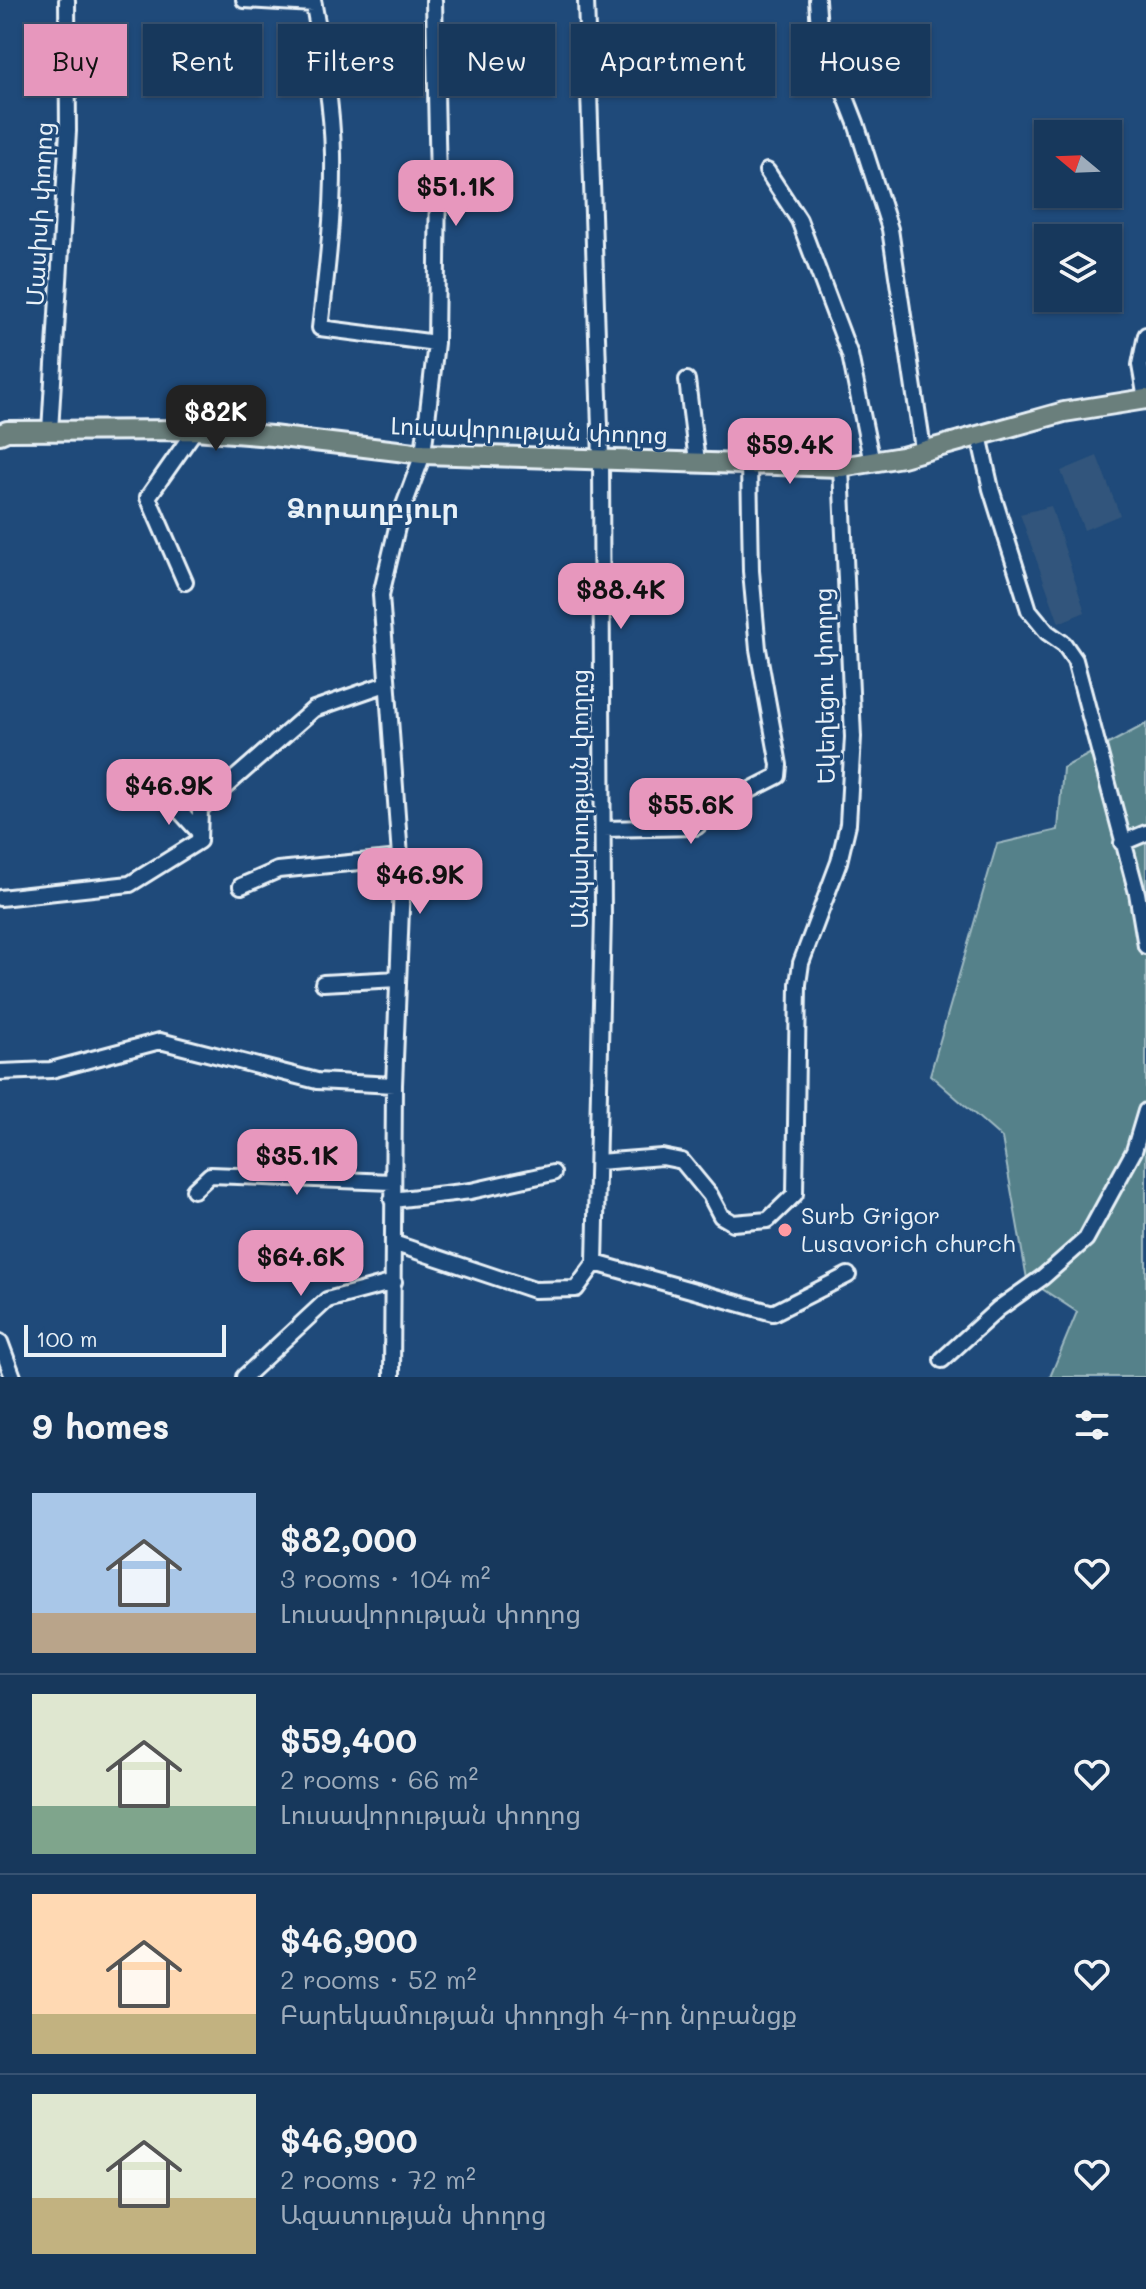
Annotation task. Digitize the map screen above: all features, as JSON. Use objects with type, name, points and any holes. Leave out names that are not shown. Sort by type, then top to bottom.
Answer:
[{"type":"main road","name":"Լուսավորության փողոց","points":[[0,434],[7,431],[195,430],[423,454],[841,467],[872,463],[1064,412],[1146,399]]},
{"type":"street","name":"Մասիսի փողոց","points":[[50,431],[68,131],[67,0]]},
{"type":"street","points":[[244,0],[314,2],[327,76],[333,154],[320,328],[436,343]]},
{"type":"street","points":[[392,1377],[392,1182],[402,884],[381,595],[399,519],[423,454],[436,343],[438,181],[434,0]]},
{"type":"street","name":"Անկախության փողոց","points":[[586,0],[601,459],[603,829],[595,1263]]},
{"type":"street","points":[[817,0],[819,28],[856,123],[890,229],[923,449]]},
{"type":"street","points":[[767,171],[799,220],[850,355],[872,463]]},
{"type":"street","points":[[1146,335],[1140,365],[1146,399]]},
{"type":"street","points":[[687,380],[697,461]]},
{"type":"street","points":[[185,582],[148,497],[195,430]]},
{"type":"street","points":[[979,435],[991,489],[1029,610],[1047,632],[1064,644],[1075,660],[1137,893],[1146,946]]},
{"type":"street","points":[[603,829],[696,827],[721,805],[778,776],[779,765],[758,649],[751,571],[749,463]]},
{"type":"street","name":"Եկեղեցու փողոց","points":[[598,1162],[662,1157],[682,1161],[710,1195],[721,1216],[733,1223],[768,1220],[795,1194],[798,984],[801,963],[839,862],[848,824],[853,737],[841,467]]},
{"type":"street","points":[[0,898],[130,884],[199,841],[200,809],[314,709],[386,684]]},
{"type":"street","points":[[166,796],[199,832]]},
{"type":"street","points":[[1122,843],[1146,833]]},
{"type":"street","points":[[241,886],[278,870],[400,858]]},
{"type":"street","points":[[323,983],[398,979]]},
{"type":"street","points":[[0,1072],[51,1070],[160,1041],[317,1081],[394,1085]]},
{"type":"street","points":[[942,1360],[998,1309],[1043,1277],[1086,1239],[1134,1151],[1146,1111]]},
{"type":"street","points":[[392,1200],[471,1191],[553,1173]]},
{"type":"street","points":[[194,1190],[210,1175],[392,1182]]},
{"type":"street","points":[[393,1243],[534,1290],[576,1289],[595,1263],[773,1313],[848,1275]]},
{"type":"street","points":[[244,1377],[327,1300],[394,1282]]},
{"type":"street","points":[[0,1342],[13,1377]]},
{"type":"shaded area","points":[[1097,456],[1120,515],[1084,530],[1061,471]]},
{"type":"shaded area","points":[[1051,506],[1085,612],[1059,623],[1020,514]]},
{"type":"green space","points":[[1146,724],[1146,1377],[1050,1377],[1077,1312],[1027,1279],[1002,1138],[930,1075],[997,844],[1058,830],[1063,768]]},
{"type":"place","name":"Surb Grigor Lusavorich church","points":[[785,1230]]},
{"type":"district","name":"Ձորաղբյուր","points":[[373,508]]}]
